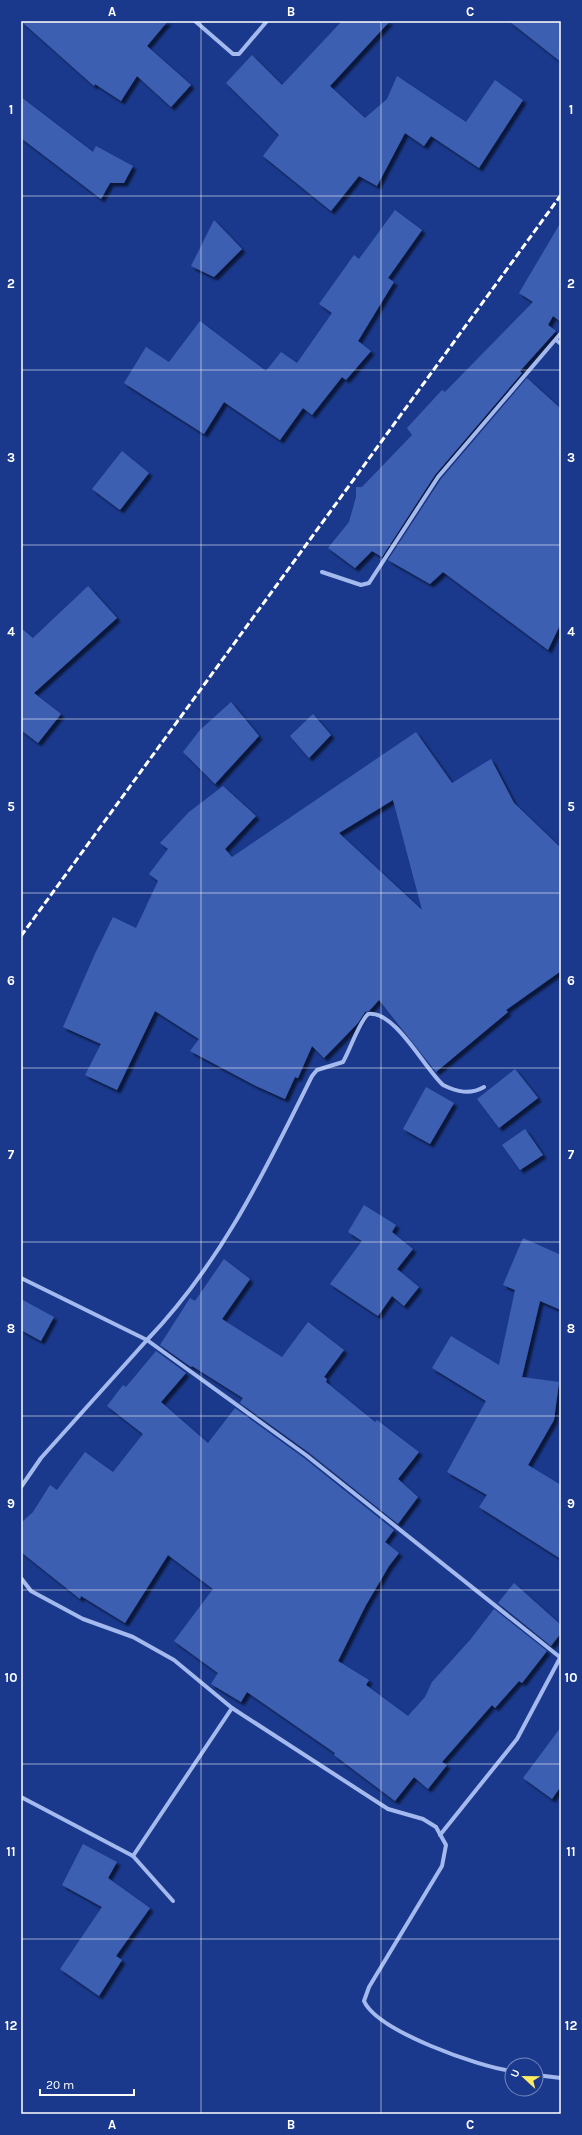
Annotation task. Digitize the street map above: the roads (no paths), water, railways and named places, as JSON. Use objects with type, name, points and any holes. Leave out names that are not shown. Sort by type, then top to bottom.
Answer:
[{"type":"street","points":[[195,21],[233,54],[239,54],[267,21]]},
{"type":"street","points":[[322,572],[361,585],[369,583],[438,477],[561,333]]},
{"type":"street","points":[[556,340],[561,344]]},
{"type":"street","points":[[21,1487],[41,1458],[184,1299],[230,1233],[262,1178],[312,1076],[317,1070],[343,1062],[361,1024],[368,1014],[378,1014],[391,1022],[443,1085],[451,1089],[469,1093],[484,1087]]},
{"type":"street","points":[[21,1278],[147,1340],[306,1455],[561,1658],[517,1739],[440,1835]]},
{"type":"street","points":[[21,1578],[31,1591],[82,1619],[133,1637],[174,1660],[232,1708],[388,1809],[423,1819],[436,1827],[446,1845],[442,1866],[369,1987],[364,2001],[367,2008],[374,2015],[416,2040],[464,2058],[504,2069]]},
{"type":"street","points":[[133,1856],[232,1708]]},
{"type":"street","points":[[21,1797],[133,1856],[173,1901]]},
{"type":"street","points":[[544,2076],[561,2078]]},
{"type":"railway","points":[[21,936],[561,195]]}]
